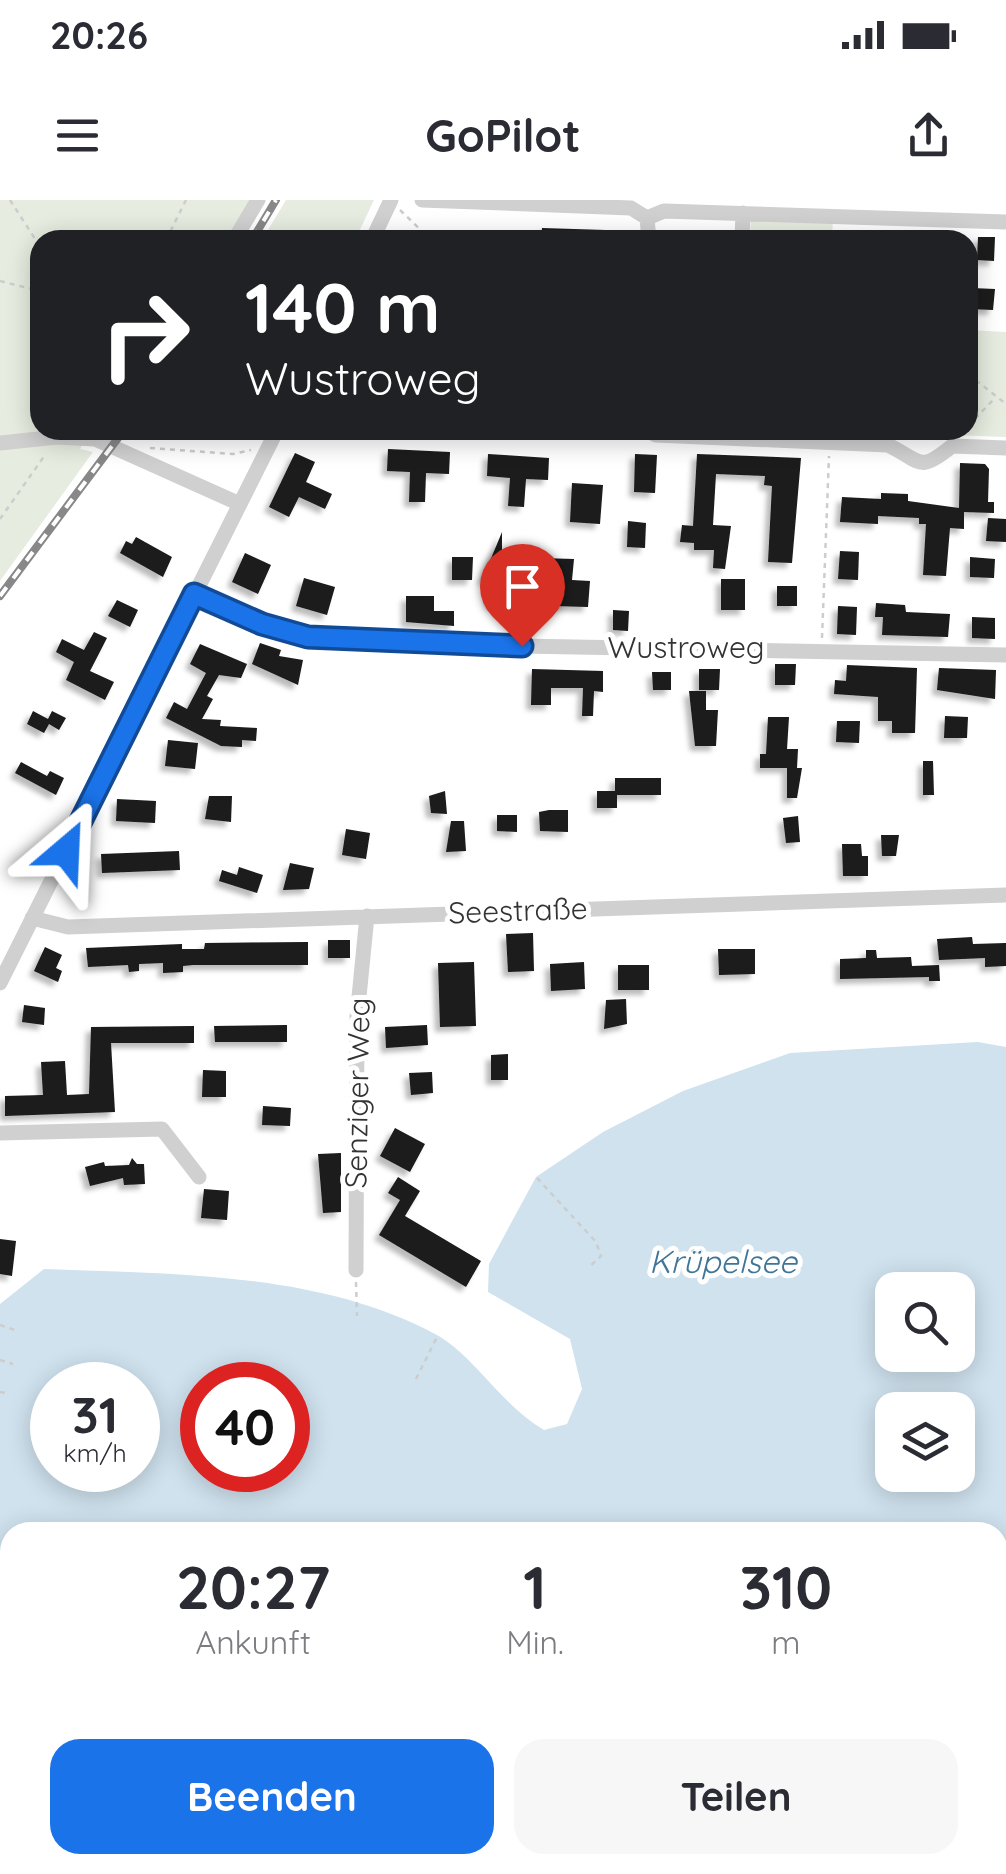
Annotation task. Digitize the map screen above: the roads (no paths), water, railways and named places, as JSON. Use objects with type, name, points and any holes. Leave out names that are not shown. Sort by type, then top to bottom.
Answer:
[{"type":"street","points":[[240,230],[258,200]]},
{"type":"street","points":[[422,200],[631,208],[647,218]]},
{"type":"street","points":[[379,230],[396,205]]},
{"type":"street","points":[[647,218],[664,211],[743,213],[845,208],[1006,222]]},
{"type":"street","points":[[742,230],[743,213]]},
{"type":"street","points":[[647,218],[648,230]]},
{"type":"street","points":[[0,443],[30,440]]},
{"type":"street","points":[[108,440],[240,504]]},
{"type":"street","points":[[0,983],[272,440]]},
{"type":"street","points":[[806,440],[888,445],[916,463],[934,461],[952,446],[1006,448]]},
{"type":"street","name":"Wustroweg","points":[[194,594],[262,624],[333,640],[1006,655]]},
{"type":"street","name":"Seestraße","points":[[32,918],[68,928],[1006,896]]},
{"type":"street","name":"Senziger Weg","points":[[356,1270],[357,1017],[367,916]]},
{"type":"street","points":[[0,1133],[162,1128],[199,1177]]},
{"type":"water","name":"Krüpelsee","points":[[978,1042],[1006,1047],[1006,1522],[0,1522],[0,1304],[44,1269],[193,1275],[343,1298],[390,1314],[449,1343],[515,1408],[544,1430],[567,1424],[582,1389],[570,1339],[488,1292],[489,1264],[536,1177],[603,1132],[683,1091],[790,1053]]},
{"type":"railway","points":[[258,230],[276,200]]},
{"type":"railway","points":[[0,596],[117,440]]}]
